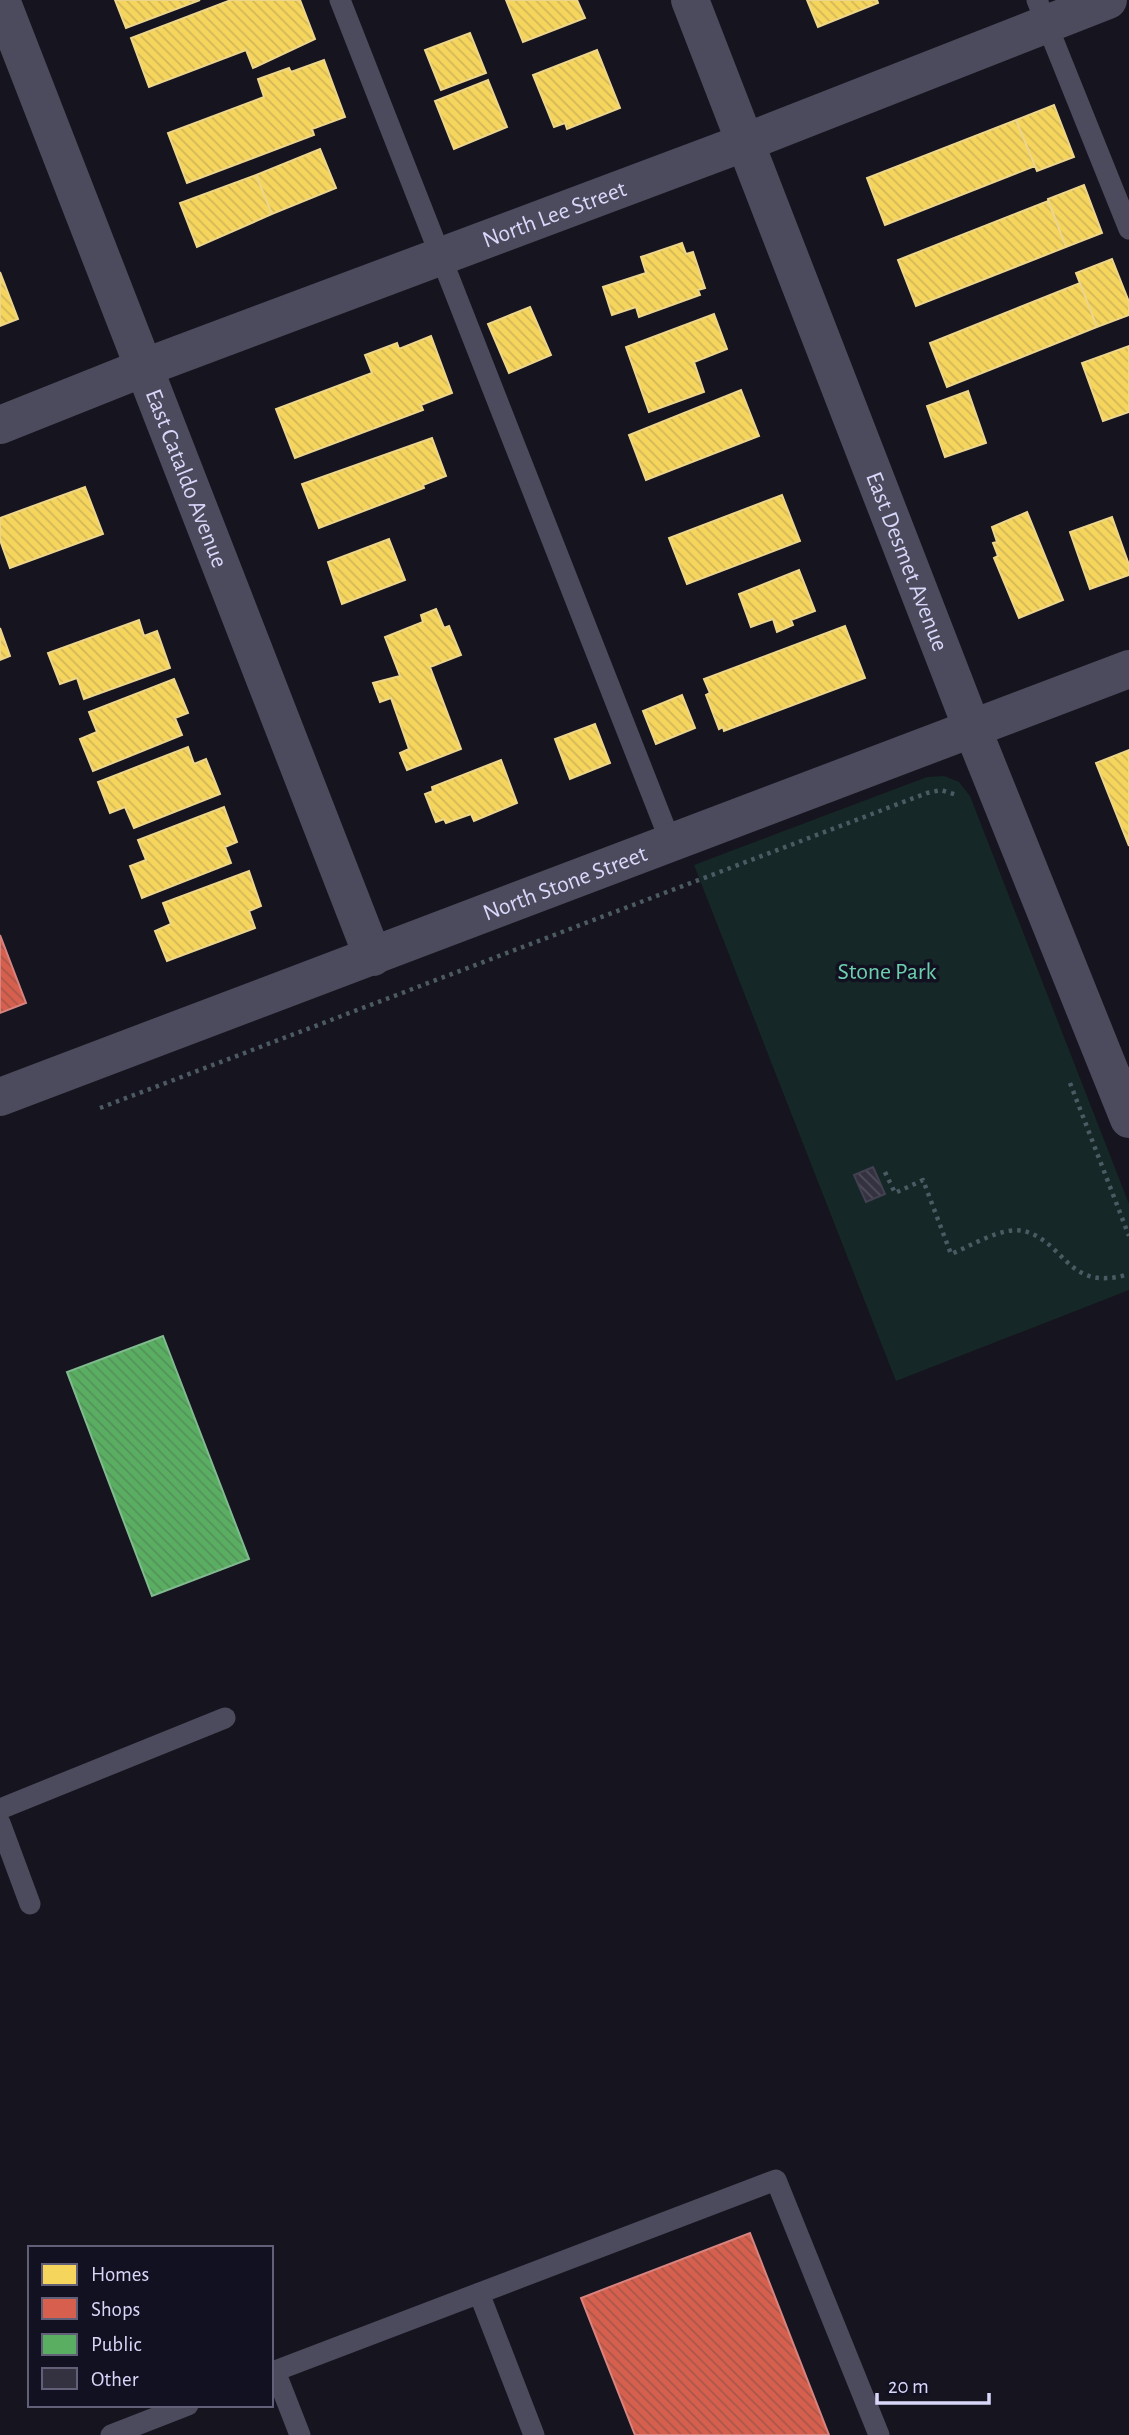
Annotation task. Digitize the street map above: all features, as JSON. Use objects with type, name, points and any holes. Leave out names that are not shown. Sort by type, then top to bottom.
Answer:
[{"type":"street","name":"East Cataldo Avenue","points":[[1,0],[373,957]]},
{"type":"street","name":"East Desmet Avenue","points":[[690,0],[972,728],[1129,1119]]},
{"type":"street","name":"North Lee Street","points":[[0,425],[143,368],[746,142],[1043,11],[1108,0]]},
{"type":"street","name":"North Stone Street","points":[[0,1097],[1129,669]]},
{"type":"lane","points":[[340,0],[443,256],[671,843]]},
{"type":"lane","points":[[1043,11],[1129,229]]},
{"type":"lane","points":[[0,1809],[225,1718]]},
{"type":"lane","points":[[0,1823],[30,1905]]},
{"type":"lane","points":[[300,2435],[273,2372],[776,2180],[879,2435]]},
{"type":"lane","points":[[479,2293],[534,2435]]},
{"type":"lane","points":[[111,2435],[183,2407]]},
{"type":"path","points":[[100,1108],[927,793],[949,791],[957,796],[962,805]]},
{"type":"path","points":[[1068,1079],[1129,1236]]},
{"type":"path","points":[[885,1172],[895,1193],[923,1180],[951,1254],[1005,1232],[1023,1231],[1044,1241],[1079,1273],[1102,1278],[1129,1274]]},
{"type":"green space","name":"Stone Park","points":[[944,776],[959,782],[970,796],[1129,1204],[1129,1290],[896,1381],[694,865],[927,777]]},
{"type":"building: Homes","points":[[115,0],[200,0],[126,28]]},
{"type":"building: Homes","points":[[231,0],[300,0],[315,39],[253,68],[246,50],[149,87],[131,38]]},
{"type":"building: Homes","points":[[506,0],[577,0],[585,18],[523,42]]},
{"type":"building: Homes","points":[[807,0],[877,0],[878,3],[818,27]]},
{"type":"building: Homes","points":[[470,33],[486,73],[441,90],[425,50]]},
{"type":"building: Homes","points":[[597,50],[620,108],[567,129],[565,123],[554,127],[533,75]]},
{"type":"building: Homes","points":[[324,60],[345,117],[312,129],[314,135],[187,183],[168,133],[264,97],[258,79],[289,68],[291,72]]},
{"type":"building: Homes","points":[[488,80],[507,127],[454,149],[435,101]]},
{"type":"building: Homes","points":[[1054,105],[1074,157],[1037,171],[1016,120]]},
{"type":"building: Homes","points":[[1016,120],[1035,166],[885,225],[867,178]]},
{"type":"building: Homes","points":[[320,149],[336,188],[272,214],[256,175]]},
{"type":"building: Homes","points":[[256,175],[272,214],[197,247],[180,203]]},
{"type":"building: Homes","points":[[1084,185],[1102,233],[1066,247],[1048,199]]},
{"type":"building: Homes","points":[[1048,201],[1066,247],[916,306],[898,260]]},
{"type":"building: Homes","points":[[682,243],[686,254],[693,252],[705,288],[698,290],[700,295],[639,317],[636,307],[612,315],[603,287],[646,273],[641,257]]},
{"type":"building: Homes","points":[[1112,259],[1129,302],[1129,315],[1097,327],[1076,273]]},
{"type":"building: Homes","points":[[0,272],[18,319],[0,326]]},
{"type":"building: Homes","points":[[1080,283],[1097,327],[947,387],[930,343]]},
{"type":"building: Homes","points":[[530,307],[551,355],[509,373],[488,324]]},
{"type":"building: Homes","points":[[714,314],[727,349],[694,362],[704,392],[649,412],[626,347]]},
{"type":"building: Homes","points":[[431,336],[452,393],[421,405],[423,410],[295,458],[276,409],[372,373],[365,355],[397,343],[399,349]]},
{"type":"building: Homes","points":[[1129,346],[1129,412],[1103,421],[1082,363]]},
{"type":"building: Homes","points":[[741,390],[759,436],[646,480],[629,435]]},
{"type":"building: Homes","points":[[968,391],[986,443],[945,457],[927,406]]},
{"type":"building: Homes","points":[[432,438],[446,476],[423,485],[424,488],[319,528],[302,484]]},
{"type":"building: Homes","points":[[85,487],[103,534],[10,568],[0,540],[0,518]]},
{"type":"building: Homes","points":[[782,495],[800,541],[687,584],[669,538]]},
{"type":"building: Homes","points":[[1027,512],[1063,600],[1019,618],[994,558],[998,556],[993,543],[997,542],[992,527]]},
{"type":"building: Homes","points":[[1112,517],[1129,565],[1129,575],[1090,589],[1070,532]]},
{"type":"building: Homes","points":[[389,539],[405,580],[342,604],[328,562]]},
{"type":"building: Homes","points":[[799,570],[815,611],[791,620],[793,625],[777,632],[773,619],[751,627],[739,594]]},
{"type":"building: Homes","points":[[436,609],[444,628],[449,626],[461,655],[430,667],[461,749],[407,770],[400,753],[409,749],[391,698],[380,702],[373,683],[400,676],[385,637],[423,622],[421,615]]},
{"type":"building: Homes","points":[[139,620],[144,636],[157,631],[170,668],[84,699],[77,678],[60,684],[48,653]]},
{"type":"building: Homes","points":[[845,626],[865,678],[724,731],[723,727],[719,729],[706,695],[710,693],[704,679]]},
{"type":"building: Homes","points":[[0,628],[10,656],[0,660]]},
{"type":"building: Homes","points":[[174,679],[188,713],[175,718],[182,735],[93,771],[80,739],[97,732],[89,712]]},
{"type":"building: Homes","points":[[682,695],[695,728],[656,744],[643,711]]},
{"type":"building: Homes","points":[[595,724],[610,763],[570,779],[555,739]]},
{"type":"building: Homes","points":[[188,747],[194,764],[206,759],[220,794],[134,828],[125,807],[110,813],[98,782]]},
{"type":"building: Homes","points":[[1129,750],[1129,846],[1096,763]]},
{"type":"building: Homes","points":[[501,760],[517,803],[474,821],[471,814],[446,823],[444,819],[436,822],[425,794],[433,791],[432,787]]},
{"type":"building: Homes","points":[[224,807],[237,842],[225,847],[231,863],[142,898],[130,866],[146,860],[138,840]]},
{"type":"building: Homes","points":[[249,871],[261,906],[249,911],[255,928],[167,961],[155,931],[171,924],[163,903]]},
{"type":"building: Shops","points":[[0,935],[26,1003],[0,1013]]},
{"type":"building: Shops","points":[[750,2233],[829,2435],[635,2435],[581,2298]]},
{"type":"building: Public","points":[[163,1336],[249,1559],[152,1596],[67,1372]]},
{"type":"building: Other","points":[[873,1167],[885,1194],[866,1202],[854,1175]]}]
